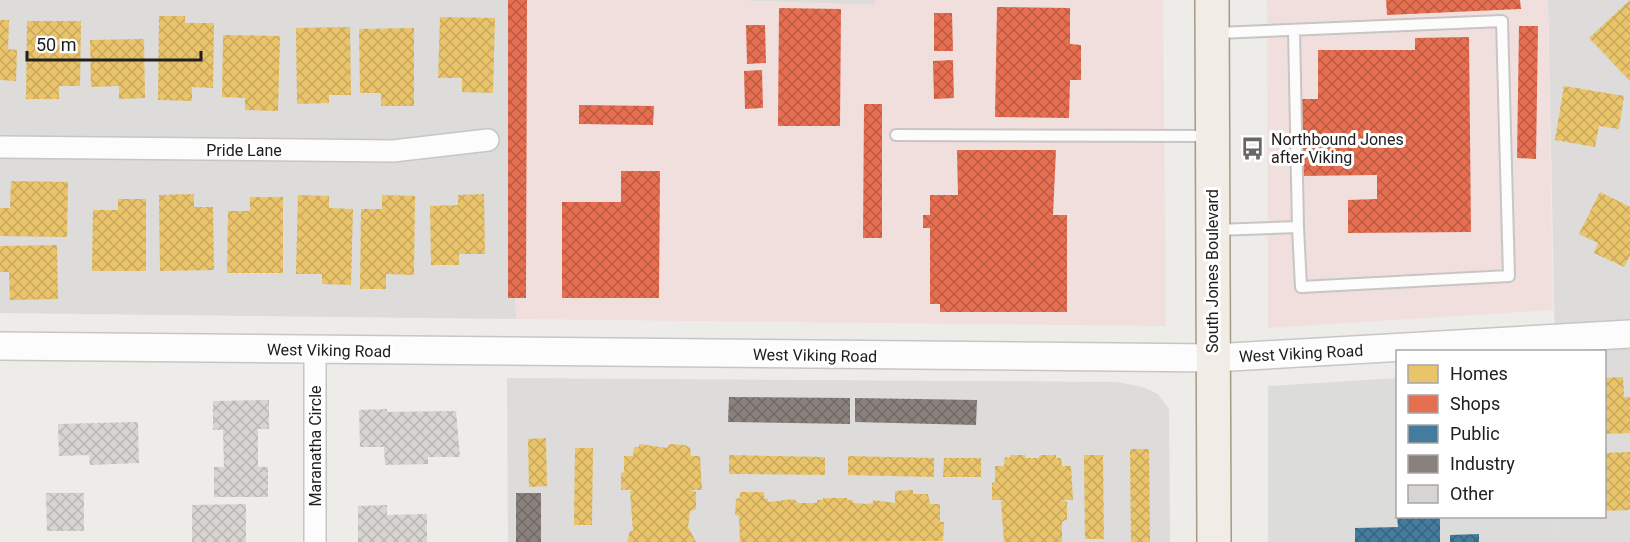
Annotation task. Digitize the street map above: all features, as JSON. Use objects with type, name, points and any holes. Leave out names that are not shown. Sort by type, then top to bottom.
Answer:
[{"type":"main road","name":"South Jones Boulevard","points":[[1212,0],[1214,542]]},
{"type":"street","name":"Pride Lane","points":[[0,147],[393,151],[488,140]]},
{"type":"street","name":"West Viking Road","points":[[0,346],[1213,358],[1630,334]]},
{"type":"street","name":"Maranatha Circle","points":[[315,350],[315,542]]},
{"type":"lane","points":[[1212,33],[1502,21],[1509,276],[1301,287],[1294,30]]},
{"type":"lane","points":[[896,135],[1212,136]]},
{"type":"lane","points":[[1212,230],[1298,228]]},
{"type":"shaded area","points":[[0,0],[508,0],[516,319],[0,313]]},
{"type":"shaded area","points":[[508,0],[726,0],[875,5],[875,0],[1163,0],[1166,326],[516,319]]},
{"type":"shaded area","points":[[726,0],[875,0],[875,5]]},
{"type":"shaded area","points":[[1267,0],[1548,0],[1553,310],[1268,328]]},
{"type":"shaded area","points":[[1548,0],[1630,0],[1630,542],[1558,542],[1557,518],[1606,518],[1606,350],[1555,350]]},
{"type":"shaded area","points":[[507,378],[1117,382],[1143,387],[1158,394],[1169,409],[1170,542],[508,542]]},
{"type":"shaded area","points":[[1396,378],[1396,518],[1557,518],[1558,542],[1268,542],[1268,386]]},
{"type":"building: Homes","points":[[1630,0],[1630,81],[1589,38]]},
{"type":"building: Homes","points":[[159,16],[185,16],[185,23],[214,23],[213,88],[192,87],[192,101],[158,100]]},
{"type":"building: Homes","points":[[440,17],[495,18],[493,93],[462,92],[462,78],[438,78]]},
{"type":"building: Homes","points":[[0,20],[9,20],[8,49],[17,50],[16,81],[0,80]]},
{"type":"building: Homes","points":[[27,21],[81,21],[80,86],[59,86],[59,99],[26,99]]},
{"type":"building: Homes","points":[[350,27],[351,95],[329,95],[329,103],[297,104],[296,28]]},
{"type":"building: Homes","points":[[414,28],[414,106],[381,106],[381,93],[360,93],[359,29]]},
{"type":"building: Homes","points":[[223,35],[280,36],[278,111],[245,110],[245,98],[222,97]]},
{"type":"building: Homes","points":[[144,39],[145,98],[119,99],[119,86],[91,87],[90,40]]},
{"type":"building: Homes","points":[[1564,86],[1624,96],[1619,129],[1599,126],[1595,147],[1555,140]]},
{"type":"building: Homes","points":[[11,181],[68,182],[67,237],[0,236],[0,208],[10,208]]},
{"type":"building: Homes","points":[[1600,192],[1630,207],[1630,256],[1624,267],[1594,253],[1598,243],[1579,234]]},
{"type":"building: Homes","points":[[194,194],[194,207],[213,207],[214,270],[160,271],[159,195]]},
{"type":"building: Homes","points":[[484,194],[485,254],[459,254],[459,265],[431,265],[430,206],[458,205],[458,195]]},
{"type":"building: Homes","points":[[298,195],[329,196],[329,208],[353,209],[351,285],[322,284],[322,274],[296,274]]},
{"type":"building: Homes","points":[[382,195],[415,196],[414,275],[386,274],[386,289],[360,289],[361,209],[382,209]]},
{"type":"building: Homes","points":[[250,197],[283,197],[283,273],[227,273],[228,211],[250,211]]},
{"type":"building: Homes","points":[[118,199],[146,199],[146,271],[92,271],[93,210],[118,210]]},
{"type":"building: Homes","points":[[57,245],[58,299],[10,300],[9,272],[0,272],[0,246]]},
{"type":"building: Homes","points":[[1623,377],[1624,397],[1630,397],[1630,433],[1606,434],[1606,378]]},
{"type":"building: Homes","points":[[546,438],[547,486],[529,487],[528,439]]},
{"type":"building: Homes","points":[[639,444],[667,448],[670,444],[685,445],[690,448],[691,456],[700,456],[702,490],[690,490],[696,492],[696,509],[690,511],[688,527],[696,542],[627,542],[630,531],[633,531],[630,491],[633,490],[621,490],[621,473],[624,472],[624,456],[633,456],[634,447],[639,447]]},
{"type":"building: Homes","points":[[575,448],[593,448],[592,525],[574,525]]},
{"type":"building: Homes","points":[[1130,449],[1149,449],[1150,542],[1131,542]]},
{"type":"building: Homes","points":[[1630,452],[1630,510],[1606,511],[1606,453]]},
{"type":"building: Homes","points":[[729,455],[825,457],[825,475],[729,474]]},
{"type":"building: Homes","points":[[1010,455],[1038,458],[1041,455],[1056,455],[1056,458],[1061,458],[1062,466],[1071,466],[1073,500],[1061,500],[1067,502],[1067,519],[1062,522],[1062,542],[1004,542],[1001,501],[1004,500],[992,500],[992,483],[995,482],[995,466],[1004,466],[1005,457],[1010,458]]},
{"type":"building: Homes","points":[[1084,455],[1103,455],[1104,539],[1085,539]]},
{"type":"building: Homes","points":[[848,456],[934,458],[934,477],[848,475]]},
{"type":"building: Homes","points":[[944,458],[981,458],[981,477],[943,477]]},
{"type":"building: Homes","points":[[913,490],[913,494],[928,494],[930,504],[940,504],[940,522],[944,522],[943,541],[740,542],[739,516],[735,515],[736,499],[740,498],[740,492],[764,492],[764,498],[768,499],[768,502],[794,499],[798,503],[817,503],[817,500],[823,500],[823,498],[847,498],[847,500],[853,500],[853,503],[867,504],[873,503],[873,500],[895,503],[895,491]]},
{"type":"building: Shops","points":[[508,0],[527,0],[526,298],[508,298]]},
{"type":"building: Shops","points":[[1386,0],[1520,0],[1521,9],[1387,15]]},
{"type":"building: Shops","points":[[997,7],[1070,8],[1070,44],[1081,45],[1081,80],[1070,80],[1069,118],[995,117]]},
{"type":"building: Shops","points":[[779,8],[841,9],[840,126],[778,126]]},
{"type":"building: Shops","points":[[934,13],[952,13],[953,51],[934,51]]},
{"type":"building: Shops","points":[[746,25],[765,25],[766,63],[747,64]]},
{"type":"building: Shops","points":[[1519,26],[1538,26],[1536,159],[1517,158]]},
{"type":"building: Shops","points":[[1469,37],[1471,232],[1348,233],[1348,200],[1377,199],[1377,175],[1298,176],[1297,99],[1318,99],[1318,50],[1415,50],[1415,38]]},
{"type":"building: Shops","points":[[953,60],[954,98],[934,99],[933,61]]},
{"type":"building: Shops","points":[[762,70],[763,108],[745,109],[744,71]]},
{"type":"building: Shops","points":[[864,104],[882,104],[882,238],[863,238]]},
{"type":"building: Shops","points":[[579,105],[654,106],[653,125],[579,124]]},
{"type":"building: Shops","points":[[957,150],[1056,150],[1053,215],[1067,215],[1067,312],[940,312],[940,304],[930,304],[930,228],[923,228],[923,215],[930,215],[930,195],[958,195]]},
{"type":"building: Shops","points":[[621,171],[660,171],[659,298],[562,298],[562,202],[621,202]]},
{"type":"building: Public","points":[[1397,518],[1440,518],[1440,542],[1355,542],[1355,528],[1398,527]]},
{"type":"building: Public","points":[[1479,534],[1479,542],[1450,542],[1450,535]]},
{"type":"building: Industry","points":[[729,397],[850,398],[850,424],[728,422]]},
{"type":"building: Industry","points":[[855,398],[977,400],[976,425],[855,422]]},
{"type":"building: Industry","points":[[516,493],[541,493],[541,542],[516,542]]},
{"type":"building: Other","points":[[269,400],[269,429],[258,429],[258,467],[268,467],[268,497],[214,497],[214,467],[224,467],[223,430],[213,430],[213,401]]},
{"type":"building: Other","points":[[387,409],[387,412],[456,411],[460,457],[428,457],[428,464],[385,465],[384,447],[360,447],[359,410]]},
{"type":"building: Other","points":[[138,422],[139,463],[90,465],[89,455],[59,456],[58,424]]},
{"type":"building: Other","points":[[46,493],[84,493],[84,531],[47,531]]},
{"type":"building: Other","points":[[246,504],[246,542],[192,542],[192,505]]},
{"type":"building: Other","points":[[387,505],[387,515],[427,514],[427,542],[358,542],[358,506]]},
{"type":"place","name":"Northbound Jones after Viking","points":[[1253,148]]}]
